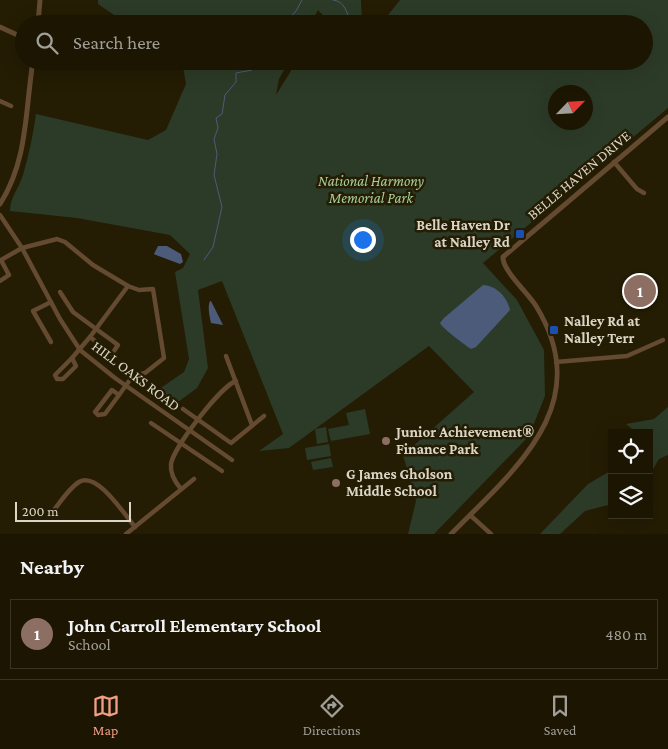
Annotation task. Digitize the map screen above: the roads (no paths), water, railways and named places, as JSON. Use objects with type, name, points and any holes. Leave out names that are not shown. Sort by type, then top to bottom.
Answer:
[{"type":"street","points":[[39,15],[40,0]]},
{"type":"street","points":[[0,27],[15,34]]},
{"type":"street","points":[[0,204],[12,183],[22,153],[32,70]]},
{"type":"street","points":[[0,101],[11,106]]},
{"type":"street","name":"BELLE HAVEN DRIVE","points":[[556,362],[551,336],[540,312],[504,264],[503,258],[506,253],[668,117]]},
{"type":"street","points":[[614,162],[637,189],[644,193]]},
{"type":"street","name":"HILL OAKS ROAD","points":[[0,215],[22,248],[80,350],[190,432],[232,460]]},
{"type":"street","points":[[0,281],[9,276],[1,260],[22,248],[53,238],[61,240],[93,265],[128,286],[137,290],[151,288],[154,290],[164,354],[161,362],[145,372],[132,377],[126,385],[119,395],[105,414],[102,416],[96,414],[110,391],[119,395]]},
{"type":"street","points":[[72,358],[76,366],[63,379],[57,379],[55,375],[90,338],[128,286]]},
{"type":"street","points":[[60,292],[73,312],[118,346],[112,354],[90,338]]},
{"type":"street","points":[[51,302],[33,311],[51,342]]},
{"type":"street","points":[[450,534],[532,450],[554,399],[556,362],[627,356],[663,340]]},
{"type":"street","points":[[226,356],[252,426]]},
{"type":"street","points":[[181,489],[174,479],[171,467],[174,457],[198,420],[224,388],[236,381]]},
{"type":"street","points":[[183,409],[231,443],[264,416]]},
{"type":"street","points":[[151,423],[222,471]]},
{"type":"street","points":[[126,534],[194,479]]},
{"type":"street","points":[[51,514],[76,484],[83,480],[90,480],[100,485],[135,527]]},
{"type":"street","points":[[470,515],[491,534]]},
{"type":"water","points":[[158,246],[167,246],[181,254],[183,262],[180,264],[154,254]]},
{"type":"water","points":[[483,285],[501,293],[510,310],[476,347],[471,349],[440,323]]},
{"type":"water","points":[[211,301],[223,325],[211,323]]},
{"type":"waterway","points":[[292,15],[302,0]]},
{"type":"waterway","points":[[333,0],[343,5],[348,15]]},
{"type":"waterway","points":[[204,260],[213,247],[222,207],[214,175],[217,154],[214,139],[218,128],[216,118],[222,114],[225,95],[236,82],[236,73],[252,70]]},
{"type":"place","name":"Belle Haven Dr at Nalley Rd","points":[[520,234]]},
{"type":"place","name":"John Carroll Elementary School","points":[[640,291]]},
{"type":"place","name":"Nalley Rd at Nalley Terr","points":[[554,330]]},
{"type":"place","name":"Junior Achievement® Finance Park","points":[[386,441]]},
{"type":"place","name":"G James Gholson Middle School","points":[[336,483]]},
{"type":"park label","name":"National Harmony Memorial Park","points":[[371,190]]}]
